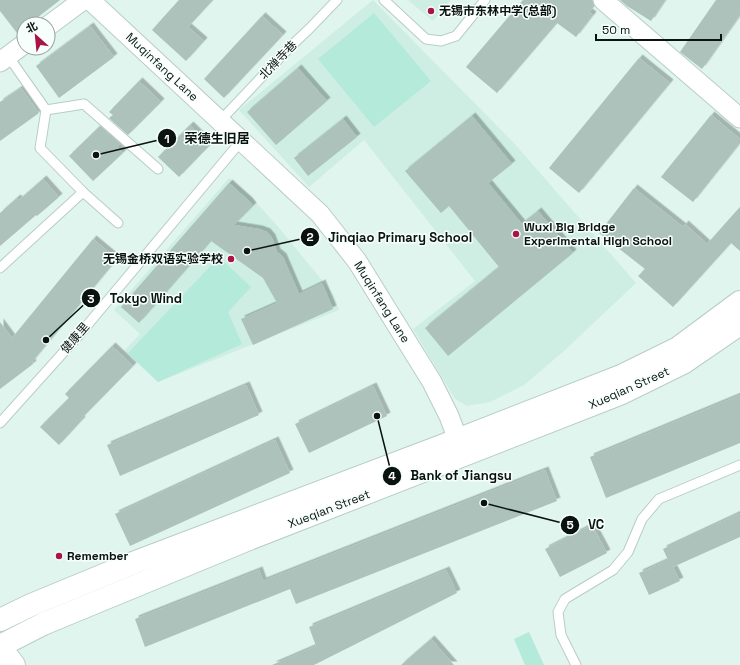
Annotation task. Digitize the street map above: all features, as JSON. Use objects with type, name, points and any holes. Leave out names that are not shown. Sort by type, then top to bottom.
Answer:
[{"type":"main road","name":"Xueqian Street","points":[[0,620],[30,605],[133,563],[458,440],[621,376],[678,348],[740,302]]},
{"type":"main road","name":"Xueqian Street","points":[[0,646],[43,624],[249,539],[622,393],[683,364],[740,324]]},
{"type":"main road","points":[[0,646],[14,665]]},
{"type":"street","points":[[56,20],[84,0]]},
{"type":"street","name":"Muqinfang Lane","points":[[90,0],[320,214],[356,262],[432,382],[449,416],[458,440]]},
{"type":"street","points":[[603,0],[740,118]]},
{"type":"street","points":[[4,59],[16,50]]},
{"type":"lane","name":"北禅寺巷","points":[[220,121],[337,0]]},
{"type":"lane","points":[[384,0],[426,39],[441,41],[456,36],[485,0]]},
{"type":"lane","points":[[4,59],[46,110],[40,148],[82,192],[118,223]]},
{"type":"lane","points":[[46,110],[84,104],[158,169]]},
{"type":"lane","name":"健康里","points":[[0,423],[79,335],[241,141]]},
{"type":"lane","points":[[0,268],[82,192]]},
{"type":"lane","points":[[576,665],[561,635],[558,612],[565,598],[613,570],[628,552],[642,520],[659,499],[740,465]]},
{"type":"shaded area","name":"Wuxi Big Bridge Experimental High School","points":[[373,0],[513,142],[636,283],[564,351],[524,385],[490,402],[467,406],[455,399],[413,329],[475,281],[364,140],[309,187],[239,110]]},
{"type":"shaded area","name":"无锡市东林中学(总部)","points":[[408,0],[451,0],[433,21]]},
{"type":"shaded area","points":[[374,13],[431,81],[374,127],[318,59]]},
{"type":"shaded area","name":"无锡金桥双语实验学校","points":[[229,178],[251,197],[275,223],[334,295],[339,310],[158,382],[124,351],[140,334],[114,310]]},
{"type":"shaded area","points":[[219,257],[251,287],[228,312],[242,344],[158,382],[128,353]]},
{"type":"shaded area","points":[[529,632],[544,665],[525,665],[514,639]]},
{"type":"building","points":[[0,0],[60,0],[39,16],[16,16],[16,32],[0,11]]},
{"type":"building","points":[[179,0],[213,0],[188,27],[204,41],[186,61],[152,30]]},
{"type":"building","points":[[523,0],[592,0],[594,6],[589,12],[593,15],[576,37],[557,23],[497,93],[466,67]]},
{"type":"building","points":[[620,0],[665,0],[651,21]]},
{"type":"building","points":[[716,0],[740,0],[740,15],[702,69],[680,52]]},
{"type":"building","points":[[262,16],[283,35],[224,98],[204,79]]},
{"type":"building","points":[[90,26],[114,57],[59,98],[36,66],[50,56],[56,56],[56,51]]},
{"type":"building","points":[[639,58],[670,83],[579,193],[549,168]]},
{"type":"building","points":[[298,68],[327,101],[276,145],[247,112]]},
{"type":"building","points":[[139,81],[161,102],[128,135],[109,118],[113,115],[109,112]]},
{"type":"building","points":[[21,88],[39,113],[0,141],[0,102]]},
{"type":"building","points":[[711,115],[740,139],[740,143],[693,202],[661,177]]},
{"type":"building","points":[[472,116],[512,164],[488,183],[522,224],[538,211],[573,253],[448,356],[425,328],[499,267],[449,206],[441,213],[405,171]]},
{"type":"building","points":[[343,119],[357,137],[308,176],[294,158]]},
{"type":"building","points":[[190,125],[210,145],[179,177],[158,157]]},
{"type":"building","points":[[100,126],[120,144],[117,147],[123,153],[93,181],[69,156]]},
{"type":"building","points":[[43,179],[59,197],[0,246],[0,213],[17,198],[19,200]]},
{"type":"building","points":[[229,183],[253,206],[234,225],[259,229],[267,232],[272,238],[277,252],[283,257],[299,294],[322,283],[333,309],[253,345],[241,319],[277,303],[263,278],[211,241],[139,323],[121,307]]},
{"type":"building","points":[[634,188],[683,227],[685,224],[707,244],[740,207],[740,251],[731,243],[673,307],[638,276],[645,269],[599,233]]},
{"type":"building","points":[[93,239],[117,259],[32,362],[33,364],[0,389],[0,322],[12,338]]},
{"type":"building","points":[[112,346],[133,366],[81,419],[82,420],[59,445],[40,427],[69,398],[65,394]]},
{"type":"building","points":[[246,385],[259,415],[120,476],[107,445]]},
{"type":"building","points":[[373,386],[387,416],[309,453],[295,424]]},
{"type":"building","points":[[740,395],[740,443],[606,498],[590,457]]},
{"type":"building","points":[[275,440],[290,473],[130,546],[115,514]]},
{"type":"building","points":[[545,470],[557,501],[296,604],[290,589],[145,647],[135,619],[259,570],[263,581]]},
{"type":"building","points":[[740,513],[740,537],[673,567],[680,581],[649,595],[639,573],[668,560],[663,549]]},
{"type":"building","points":[[592,525],[607,553],[560,577],[545,549]]},
{"type":"building","points":[[446,570],[457,593],[314,665],[272,665],[316,646],[309,627]]},
{"type":"building","points":[[431,639],[454,665],[401,665]]},
{"type":"place","name":"无锡市东林中学(总部)","points":[[431,11]]},
{"type":"place","name":"荣德生旧居","points":[[96,155]]},
{"type":"place","name":"Wuxi Big Bridge Experimental High School","points":[[516,234]]},
{"type":"place","name":"Jinqiao Primary School","points":[[247,251]]},
{"type":"place","name":"无锡金桥双语实验学校","points":[[231,259]]},
{"type":"place","name":"Tokyo Wind","points":[[46,340]]},
{"type":"place","name":"Bank of Jiangsu","points":[[377,416]]},
{"type":"place","name":"VC","points":[[484,503]]},
{"type":"place","name":"Remember","points":[[59,556]]}]
